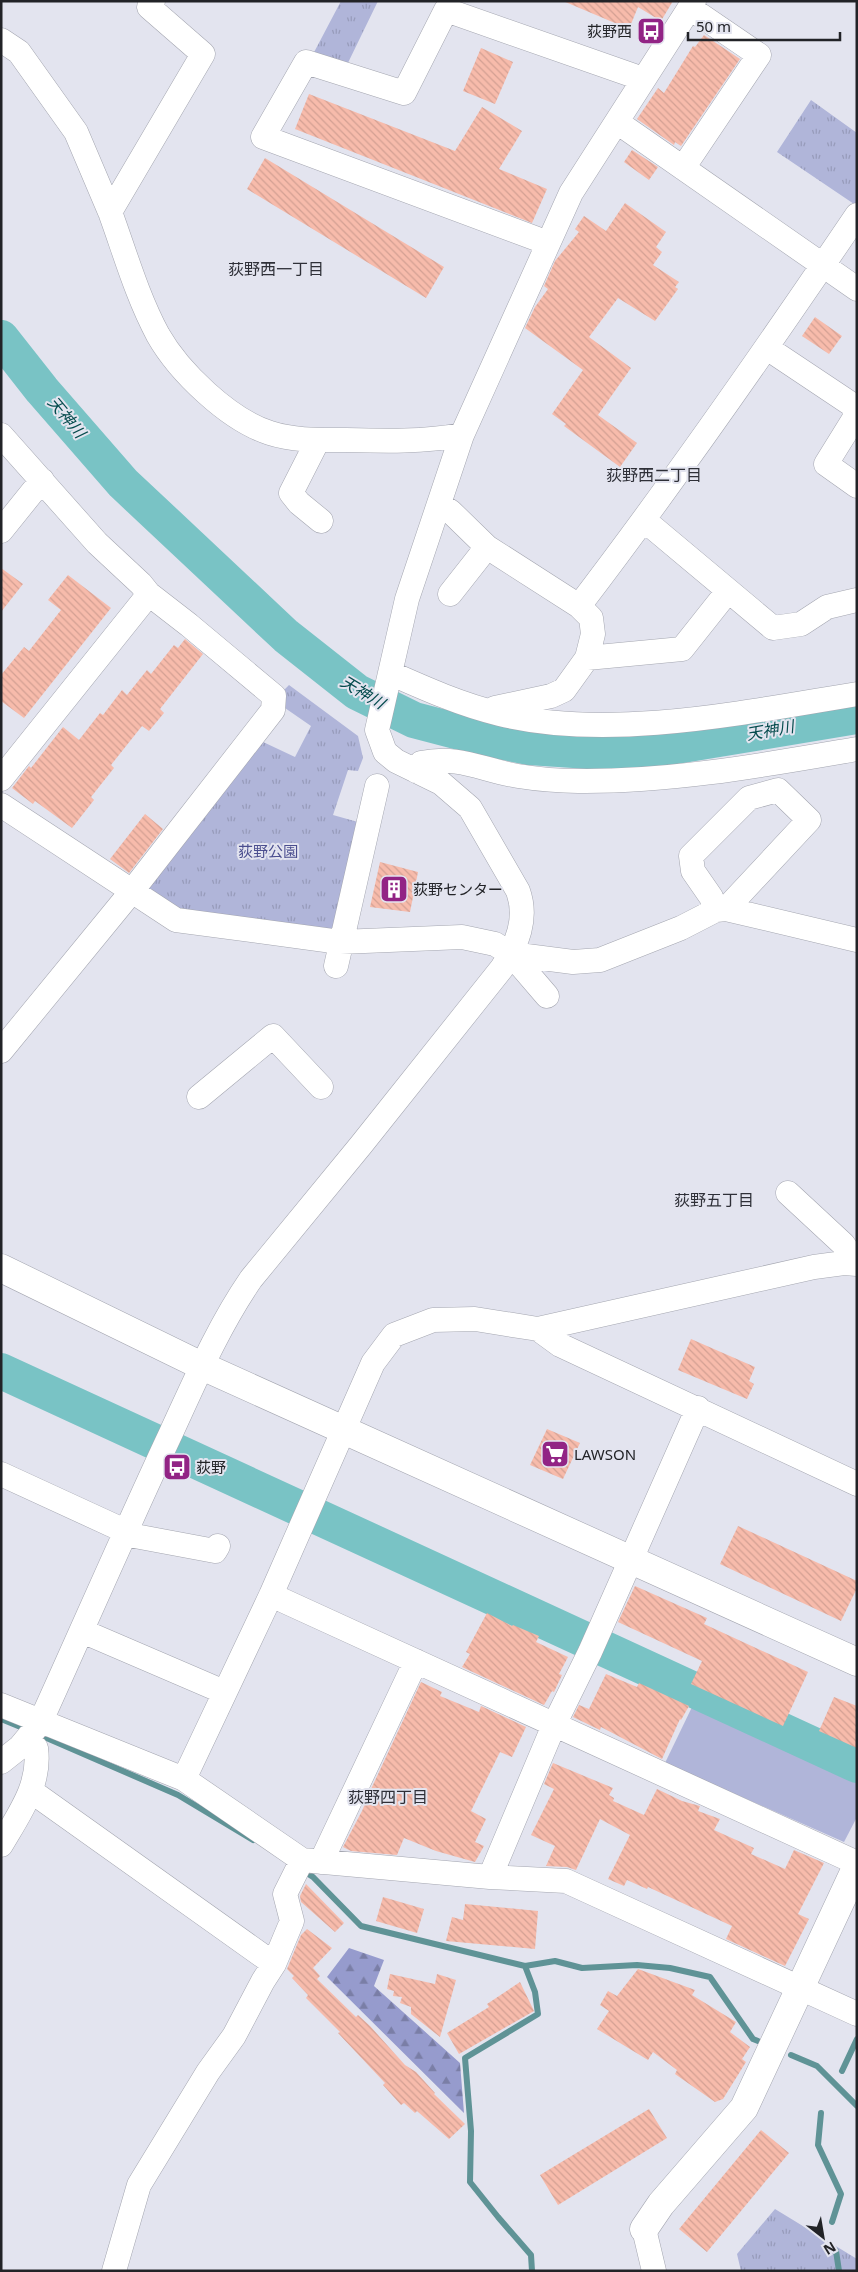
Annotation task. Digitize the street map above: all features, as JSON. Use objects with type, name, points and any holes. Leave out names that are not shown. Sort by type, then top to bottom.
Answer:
[{"type":"street","points":[[110,212],[203,54],[147,3]]},
{"type":"street","points":[[1,1762],[33,1731],[82,1631],[124,1533],[202,1366],[235,1302],[251,1279],[361,1146],[511,954],[520,935],[523,904],[518,891],[470,808],[441,783],[396,761],[385,752],[377,730],[407,600],[462,435],[571,193],[692,4],[759,54],[683,168]]},
{"type":"street","points":[[548,243],[263,137],[306,62],[404,93],[446,10],[643,79]]},
{"type":"street","points":[[1,40],[19,52],[76,132],[110,212],[140,294],[158,335],[176,362],[197,385],[221,404],[269,433],[296,440],[427,441],[462,435]]},
{"type":"street","points":[[617,122],[857,289]]},
{"type":"street","points":[[579,606],[644,520],[767,348],[857,215]]},
{"type":"street","points":[[767,348],[851,404],[857,414],[826,464],[857,486]]},
{"type":"street","points":[[1,435],[97,543],[149,594],[274,696],[273,710],[132,891],[3,1046]]},
{"type":"street","points":[[318,440],[291,493],[294,509],[321,521]]},
{"type":"street","points":[[1,531],[42,480]]},
{"type":"street","points":[[439,504],[487,547],[579,606],[591,618],[593,634],[587,658],[564,690],[551,696],[486,710]]},
{"type":"street","points":[[644,520],[773,628],[801,624],[827,607],[857,600]]},
{"type":"street","points":[[450,594],[487,547]]},
{"type":"street","points":[[587,658],[682,649],[728,591]]},
{"type":"street","points":[[1,779],[149,594]]},
{"type":"street","points":[[390,673],[447,698],[486,710],[555,723],[627,725],[689,719],[857,694]]},
{"type":"street","points":[[416,771],[421,763],[437,760],[454,760],[517,775],[566,780],[661,779],[772,764],[857,749]]},
{"type":"street","points":[[336,966],[377,786]]},
{"type":"street","points":[[511,954],[573,962],[600,960],[721,910],[809,820],[778,790],[749,798],[691,856],[693,871],[721,910],[857,940]]},
{"type":"street","points":[[1,805],[176,920],[340,942],[462,937],[495,944],[511,954],[547,996]]},
{"type":"street","points":[[199,1097],[273,1036],[321,1086]]},
{"type":"street","points":[[788,1193],[843,1244],[857,1264]]},
{"type":"street","points":[[184,1779],[271,1595],[373,1364],[394,1335],[433,1320],[475,1319],[538,1329],[814,1267],[844,1263],[857,1264]]},
{"type":"street","points":[[1,1268],[202,1366],[345,1429],[630,1562],[857,1662]]},
{"type":"street","points":[[538,1329],[560,1345],[857,1484]]},
{"type":"street","points":[[490,1877],[554,1725],[593,1644],[698,1408]]},
{"type":"street","points":[[1,1474],[124,1533],[215,1551],[218,1546]]},
{"type":"street","points":[[271,1595],[857,1864],[744,2108],[661,2204],[644,2229],[654,2271]]},
{"type":"street","points":[[82,1631],[224,1692]]},
{"type":"street","points":[[114,2271],[139,2185],[208,2072],[234,2036],[274,1964],[292,1921],[285,1894],[311,1861],[416,1661]]},
{"type":"street","points":[[1,1706],[33,1731],[184,1779],[311,1861],[490,1877],[566,1881],[857,2014]]},
{"type":"street","points":[[1,1845],[35,1782],[38,1763],[33,1731]]},
{"type":"street","points":[[31,1791],[274,1964]]},
{"type":"green space","points":[[341,1],[378,1],[345,69],[311,58]]},
{"type":"green space","points":[[811,100],[857,133],[857,206],[777,152]]},
{"type":"green space","name":"荻野公園","points":[[289,685],[358,736],[363,758],[358,771],[348,770],[333,815],[365,824],[333,931],[179,915],[150,895],[146,885],[261,741],[295,757],[311,726],[285,708],[282,692]]},
{"type":"green space","points":[[692,1707],[857,1783],[857,1817],[844,1842],[665,1763]]},
{"type":"green space","points":[[349,1948],[384,1960],[374,1986],[460,2063],[464,2113],[327,1977]]},
{"type":"green space","points":[[775,2209],[857,2259],[857,2271],[741,2271],[737,2254]]},
{"type":"building","points":[[563,1],[673,1],[661,21],[638,7],[629,29]]},
{"type":"building","points":[[704,35],[740,59],[681,146],[675,142],[674,145],[637,119],[658,88],[664,93],[693,46],[695,47]]},
{"type":"building","points":[[481,48],[513,62],[495,104],[463,91]]},
{"type":"building","points":[[309,94],[455,151],[482,107],[522,131],[499,169],[547,189],[532,223],[295,129]]},
{"type":"building","points":[[632,150],[658,167],[649,180],[624,162]]},
{"type":"building","points":[[265,158],[444,267],[426,298],[247,189]]},
{"type":"building","points":[[625,203],[666,232],[656,247],[662,252],[653,265],[679,282],[675,287],[678,289],[655,321],[618,298],[589,337],[631,368],[598,415],[637,443],[620,467],[564,426],[566,424],[552,414],[583,370],[525,328],[535,307],[548,289],[544,286],[555,261],[579,232],[575,229],[584,216],[606,231]]},
{"type":"building","points":[[815,317],[842,336],[829,354],[802,336]]},
{"type":"building","points":[[1,568],[23,584],[1,612]]},
{"type":"building","points":[[68,575],[111,608],[24,718],[1,701],[1,675],[24,647],[29,651],[61,610],[48,600]]},
{"type":"building","points":[[185,639],[203,654],[160,709],[164,713],[149,731],[142,726],[111,765],[114,768],[91,797],[94,800],[72,828],[35,801],[33,804],[12,788],[29,766],[31,768],[63,727],[79,740],[100,713],[103,715],[122,690],[127,695],[147,670],[151,674],[174,645],[178,648]]},
{"type":"building","points":[[145,814],[163,829],[129,873],[110,859]]},
{"type":"building","name":"荻野センター","points":[[380,862],[418,872],[410,912],[370,907]]},
{"type":"building","points":[[691,1339],[755,1367],[749,1381],[754,1384],[747,1399],[678,1370]]},
{"type":"building","name":"LAWSON","points":[[547,1429],[580,1443],[563,1479],[530,1465]]},
{"type":"building","points":[[738,1526],[857,1581],[857,1588],[841,1621],[720,1564]]},
{"type":"building","points":[[635,1586],[707,1618],[704,1624],[808,1672],[783,1726],[691,1684],[702,1661],[618,1622]]},
{"type":"building","points":[[487,1613],[512,1626],[539,1636],[536,1642],[568,1657],[559,1674],[562,1675],[554,1692],[552,1691],[544,1705],[462,1667],[470,1654],[466,1652]]},
{"type":"building","points":[[606,1674],[637,1687],[639,1683],[689,1706],[680,1719],[662,1759],[601,1727],[600,1730],[573,1717],[579,1705],[589,1709]]},
{"type":"building","points":[[421,1682],[442,1692],[440,1696],[479,1712],[481,1706],[526,1727],[512,1757],[500,1752],[471,1811],[486,1819],[475,1842],[484,1846],[475,1862],[436,1851],[404,1838],[397,1855],[351,1851],[343,1847],[362,1811]]},
{"type":"building","points":[[834,1697],[857,1706],[857,1748],[819,1731]]},
{"type":"building","points":[[553,1763],[613,1788],[609,1795],[614,1798],[613,1801],[644,1815],[657,1789],[682,1801],[700,1806],[698,1811],[720,1819],[714,1830],[754,1848],[751,1854],[785,1869],[794,1850],[824,1863],[798,1914],[809,1919],[785,1966],[726,1939],[732,1926],[648,1887],[647,1889],[627,1880],[624,1886],[608,1879],[630,1835],[600,1819],[576,1870],[567,1867],[546,1866],[555,1846],[531,1835],[554,1789],[544,1784]]},
{"type":"building","points":[[306,1884],[344,1923],[335,1932],[301,1902],[300,1896]]},
{"type":"building","points":[[383,1897],[424,1909],[417,1933],[376,1921]]},
{"type":"building","points":[[465,1904],[538,1911],[535,1949],[446,1941],[452,1917],[463,1920]]},
{"type":"building","points":[[307,1929],[332,1948],[313,1968],[320,1976],[317,1979],[356,2017],[358,2015],[370,2026],[405,2065],[416,2072],[434,2094],[465,2124],[449,2139],[417,2111],[415,2113],[404,2103],[401,2105],[383,2085],[385,2083],[338,2033],[340,2032],[306,1998],[308,1995],[292,1978],[294,1976],[287,1969],[301,1935]]},
{"type":"building","points":[[638,1969],[695,1990],[692,1995],[736,2022],[730,2032],[750,2047],[742,2059],[746,2062],[723,2099],[715,2102],[675,2074],[677,2070],[653,2052],[648,2060],[597,2029],[609,2011],[600,2005],[608,1991],[617,1996]]},
{"type":"building","points":[[390,1974],[435,1984],[437,1974],[456,1980],[440,2037],[411,2014],[411,2007],[400,2003],[402,1997],[393,1996],[394,1991],[387,1989]]},
{"type":"building","points":[[520,1982],[534,2011],[459,2054],[447,2033],[489,2007],[487,2004]]},
{"type":"building","points":[[649,2109],[667,2138],[558,2205],[540,2175]]},
{"type":"building","points":[[761,2130],[789,2153],[707,2252],[679,2229]]},
{"type":"waterway","name":"天神川","points":[[1,338],[42,390],[123,483],[286,636],[357,692],[414,720],[479,737],[529,747],[589,751],[646,751],[857,716]]},
{"type":"waterway","points":[[1,1371],[857,1765]]},
{"type":"waterway","points":[[1,1719],[23,1728]]},
{"type":"waterway","points":[[42,1736],[178,1795],[253,1840]]},
{"type":"waterway","points":[[302,1870],[313,1877],[361,1926],[525,1966],[535,1992],[538,2014],[465,2058],[471,2131],[470,2182],[531,2255],[532,2271]]},
{"type":"waterway","points":[[525,1966],[555,1961],[582,1968],[637,1965],[670,1968],[710,1977],[753,2039],[758,2041]]},
{"type":"waterway","points":[[842,2071],[857,2039]]},
{"type":"waterway","points":[[791,2055],[817,2066],[857,2106]]},
{"type":"waterway","points":[[821,2113],[818,2145],[841,2194],[832,2222]]},
{"type":"waterway","points":[[836,2251],[839,2271]]},
{"type":"place","name":"荻野西","points":[[651,31]]},
{"type":"place","name":"荻野センター","points":[[394,889]]},
{"type":"place","name":"LAWSON","points":[[555,1454]]},
{"type":"place","name":"荻野","points":[[177,1467]]},
{"type":"district","name":"荻野西一丁目","points":[[276,269]]},
{"type":"district","name":"荻野西二丁目","points":[[654,475]]},
{"type":"district","name":"荻野五丁目","points":[[714,1200]]},
{"type":"district","name":"荻野四丁目","points":[[388,1797]]}]
